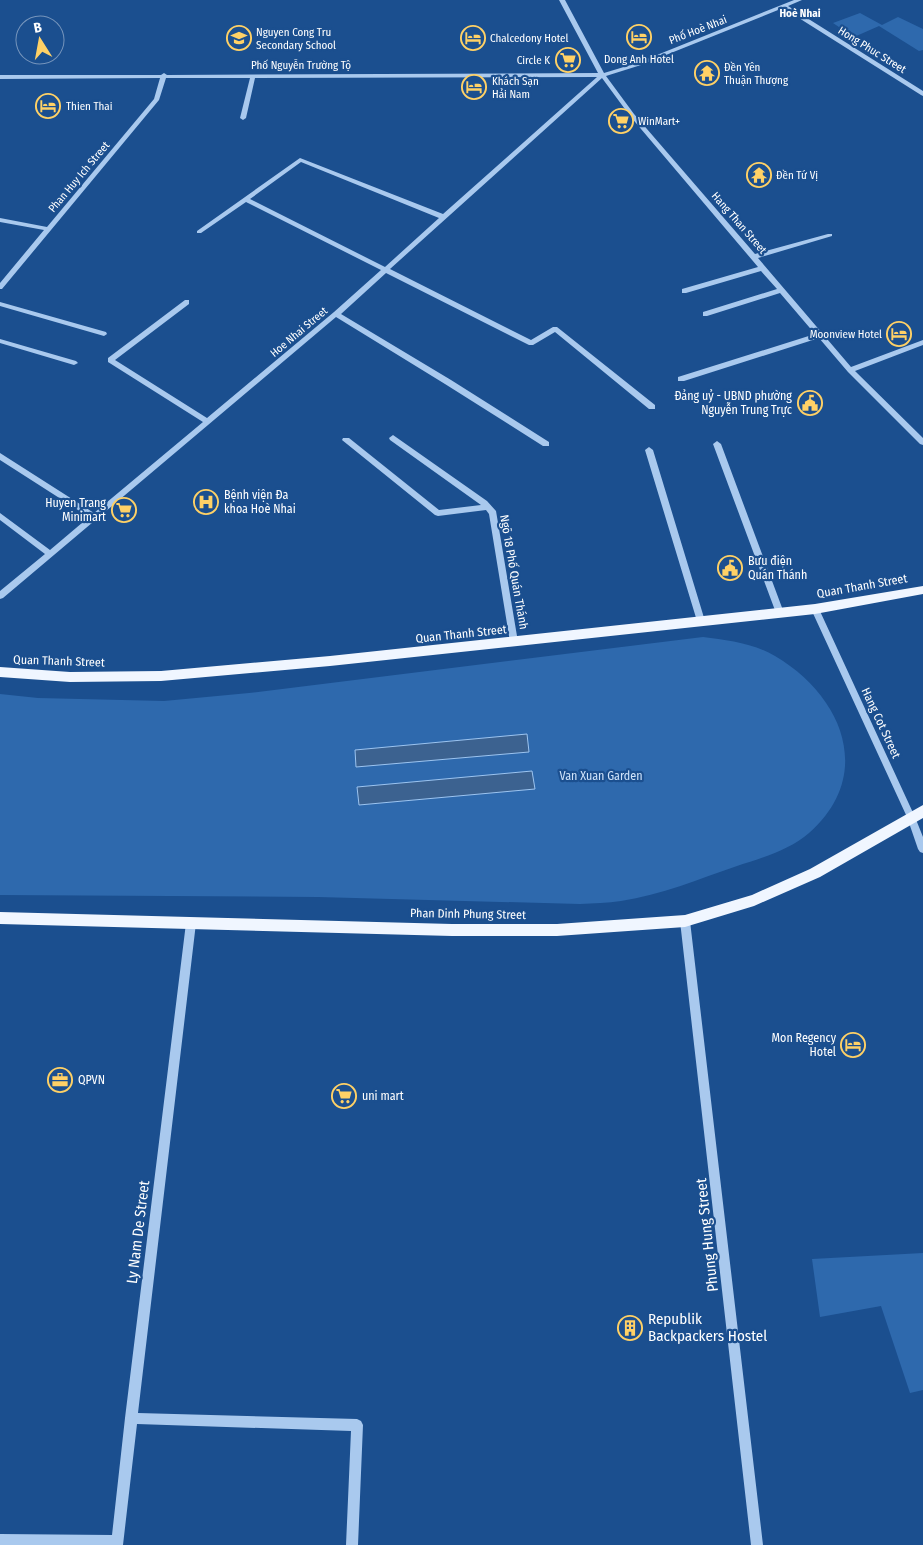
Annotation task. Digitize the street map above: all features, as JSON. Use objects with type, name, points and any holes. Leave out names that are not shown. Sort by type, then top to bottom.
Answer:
[{"type":"main road","name":"Quan Thanh Street","points":[[0,672],[70,677],[161,676],[330,661],[815,609],[923,590]]},
{"type":"main road","name":"Phan Dinh Phung Street","points":[[0,918],[558,930],[685,921],[754,900],[815,872],[923,811]]},
{"type":"street","name":"Hang Than Street","points":[[562,0],[602,75],[632,115],[850,370],[923,442]]},
{"type":"street","name":"Phố Hoè Nhai","points":[[602,75],[639,64],[799,0]]},
{"type":"street","name":"Hong Phuc Street","points":[[785,7],[923,94]]},
{"type":"street","name":"Phố Nguyễn Trường Tộ","points":[[0,77],[602,75]]},
{"type":"street","name":"Hoe Nhai Street","points":[[0,596],[336,314],[602,75]]},
{"type":"street","name":"Phan Huy Ich Street","points":[[0,287],[157,99],[164,76]]},
{"type":"street","points":[[243,118],[254,76]]},
{"type":"street","points":[[199,232],[300,160],[444,217]]},
{"type":"street","points":[[245,199],[531,343],[555,330],[652,407]]},
{"type":"street","points":[[0,220],[48,228]]},
{"type":"street","points":[[753,257],[830,235]]},
{"type":"street","points":[[684,291],[763,268]]},
{"type":"street","points":[[705,314],[782,290]]},
{"type":"street","points":[[187,302],[110,360],[208,422]]},
{"type":"street","points":[[0,304],[104,334]]},
{"type":"street","points":[[336,314],[546,444]]},
{"type":"street","points":[[681,379],[820,335]]},
{"type":"street","points":[[0,341],[74,363]]},
{"type":"street","points":[[850,370],[923,342]]},
{"type":"street","name":"Ngõ 18 Phố Quán Thánh","points":[[393,438],[489,508],[493,513],[514,642]]},
{"type":"street","name":"Ngõ 18 Phố Quán Thánh","points":[[346,440],[438,513],[489,508]]},
{"type":"street","points":[[717,444],[780,613]]},
{"type":"street","points":[[649,450],[701,621]]},
{"type":"street","points":[[0,456],[94,517]]},
{"type":"street","points":[[0,516],[50,554]]},
{"type":"street","name":"Hang Cot Street","points":[[815,609],[911,817],[923,848]]},
{"type":"street","name":"Phung Hung Street","points":[[685,921],[757,1545]]},
{"type":"street","name":"Ly Nam De Street","points":[[117,1543],[191,923]]},
{"type":"street","points":[[131,1418],[357,1425],[352,1545]]},
{"type":"street","points":[[0,1540],[117,1543]]},
{"type":"green space","points":[[860,13],[882,25],[898,17],[923,29],[923,50],[919,51],[879,26],[854,37],[833,23]]},
{"type":"green space","name":"Van Xuan Garden","points":[[703,637],[731,641],[758,648],[775,656],[799,673],[818,692],[833,714],[842,738],[845,762],[841,786],[829,810],[809,833],[801,839],[765,857],[651,895],[616,902],[580,904],[318,897],[0,895],[0,694],[38,698],[164,701],[249,693]]},
{"type":"green space","points":[[923,1253],[923,1390],[910,1393],[881,1306],[820,1317],[812,1259]]},
{"type":"shaded area","points":[[527,734],[529,752],[356,767],[355,750]]},
{"type":"shaded area","points":[[532,771],[535,789],[359,805],[357,787]]},
{"type":"place","name":"Dong Anh Hotel","points":[[639,37]]},
{"type":"place","name":"Nguyen Cong Tru Secondary School","points":[[239,38]]},
{"type":"place","name":"Chalcedony Hotel","points":[[473,38]]},
{"type":"place","name":"Circle K","points":[[568,60]]},
{"type":"place","name":"Đền Yên Thuận Thượng","points":[[707,73]]},
{"type":"place","name":"Khách Sạn Hải Nam","points":[[474,87]]},
{"type":"place","name":"Thien Thai","points":[[48,106]]},
{"type":"place","name":"WinMart+","points":[[621,121]]},
{"type":"place","name":"Đền Tứ Vị","points":[[759,175]]},
{"type":"place","name":"Moonview Hotel","points":[[899,334]]},
{"type":"place","name":"Đảng uỷ - UBND phường Nguyễn Trung Trực","points":[[810,403]]},
{"type":"place","name":"Bệnh viện Đa khoa Hoè Nhai","points":[[206,502]]},
{"type":"place","name":"Huyen Trang Minimart","points":[[124,510]]},
{"type":"place","name":"Bưu điện Quán Thánh","points":[[730,568]]},
{"type":"place","name":"Mon Regency Hotel","points":[[853,1045]]},
{"type":"place","name":"QPVN","points":[[60,1080]]},
{"type":"place","name":"uni mart","points":[[344,1096]]},
{"type":"place","name":"Republik Backpackers Hostel","points":[[630,1328]]},
{"type":"district","name":"Hoè Nhai","points":[[800,13]]}]
